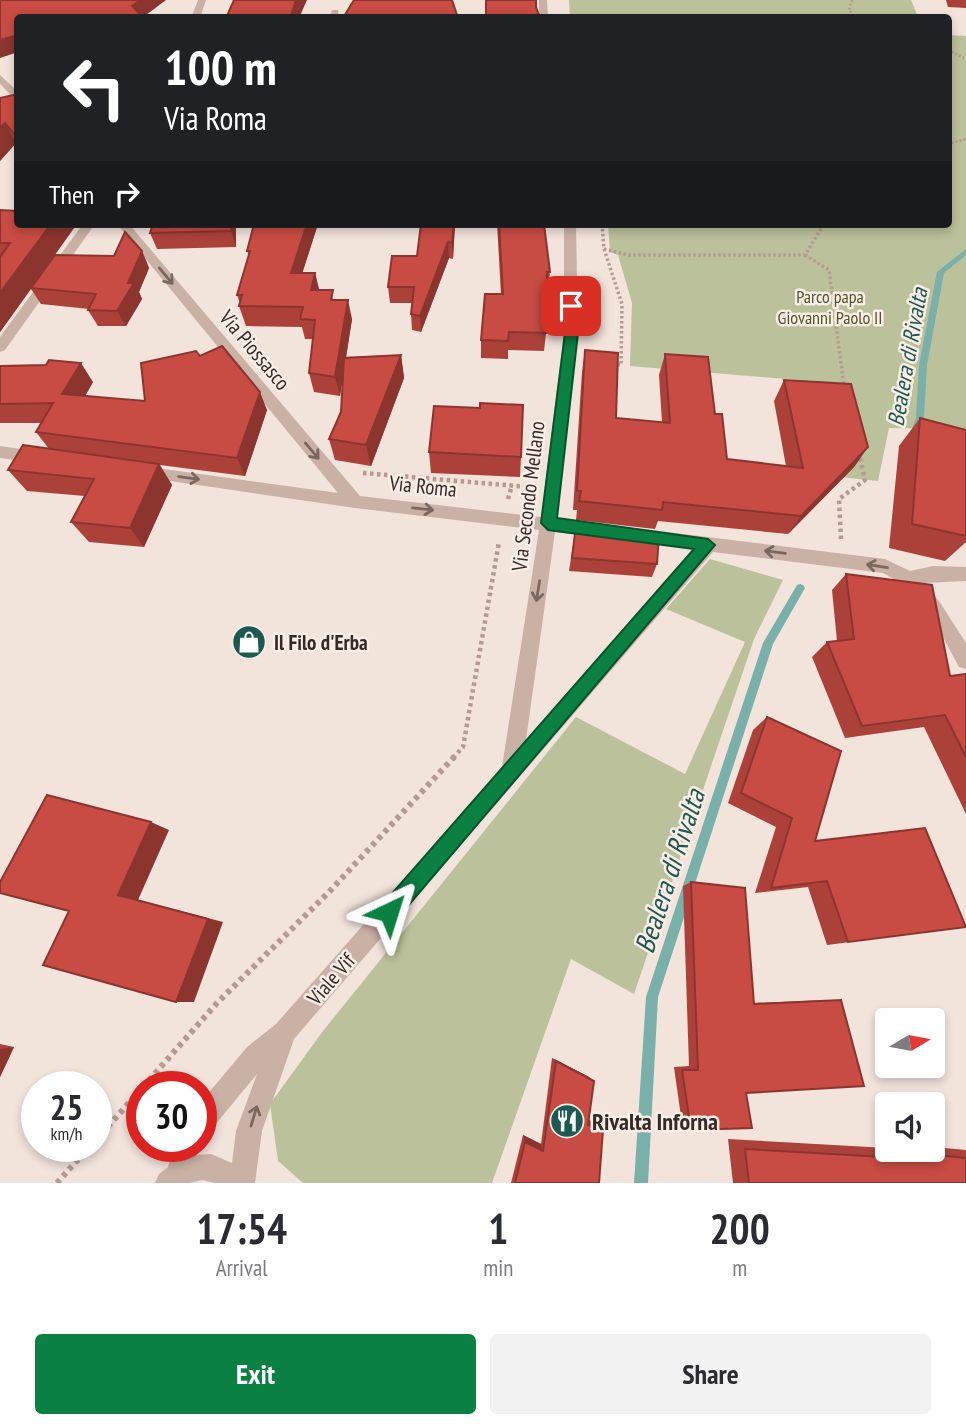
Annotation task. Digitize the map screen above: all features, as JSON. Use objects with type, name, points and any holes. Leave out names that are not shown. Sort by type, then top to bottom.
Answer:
[{"type":"street","points":[[0,78],[14,94]]},
{"type":"street","points":[[0,347],[86,228]]},
{"type":"street","name":"Via Piossasco","points":[[126,228],[355,502]]},
{"type":"street","name":"Via Secondo Mellano","points":[[511,773],[548,523],[572,333],[570,228]]},
{"type":"street","points":[[0,452],[55,460]]},
{"type":"street","name":"Via Roma","points":[[123,469],[355,502],[548,523],[885,566],[908,579]]},
{"type":"street","name":"Viale Vif","points":[[217,1103],[256,1056],[284,1032],[708,545]]},
{"type":"street","points":[[908,579],[933,573],[966,574]]},
{"type":"street","points":[[908,579],[920,589],[966,661]]},
{"type":"street","name":"Viale Vif","points":[[242,1183],[249,1131],[284,1032]]},
{"type":"street","points":[[173,1178],[194,1167],[209,1165],[222,1170],[234,1183]]},
{"type":"path","points":[[568,361],[621,365],[622,304],[604,249],[602,228]]},
{"type":"path","points":[[805,255],[822,228]]},
{"type":"path","points":[[604,249],[628,255],[805,255],[829,270],[846,398]]},
{"type":"path","points":[[842,561],[839,499],[865,480],[859,453]]},
{"type":"path","points":[[350,472],[551,489]]},
{"type":"path","points":[[157,1071],[217,1003],[329,892],[463,747],[512,485]]},
{"type":"path","points":[[112,1122],[126,1106]]},
{"type":"path","points":[[57,1183],[76,1162]]},
{"type":"green space","points":[[569,0],[911,0],[917,14],[570,14]]},
{"type":"green space","name":"Parco papa Giovanni Paolo II","points":[[952,35],[966,36],[966,435],[953,429],[889,428],[878,481],[811,474],[797,380],[630,366],[632,303],[618,255],[610,252],[608,228],[952,228]]},
{"type":"green space","points":[[710,559],[783,580],[754,639],[634,994],[571,959],[492,1183],[303,1183],[278,1161],[270,1104],[323,1031],[576,717],[685,774],[745,642],[666,609]]},
{"type":"building","points":[[0,0],[140,0],[132,6],[140,14],[14,14],[14,36],[0,40]]},
{"type":"building","points":[[234,0],[296,0],[291,14],[228,14]]},
{"type":"building","points":[[354,0],[452,0],[457,14],[345,14]]},
{"type":"building","points":[[486,0],[536,0],[539,14],[486,14]]},
{"type":"building","points":[[14,95],[14,134],[5,123],[0,128],[0,98]]},
{"type":"building","points":[[0,210],[14,211],[14,228],[48,228],[0,293],[0,257],[10,243],[0,243]]},
{"type":"building","points":[[152,228],[231,228],[231,231],[150,233]]},
{"type":"building","points":[[253,228],[306,228],[291,273],[315,273],[311,290],[333,290],[331,300],[348,300],[335,377],[309,373],[315,320],[300,319],[303,307],[239,306],[242,295],[237,295],[250,251],[247,251]]},
{"type":"building","points":[[420,228],[454,228],[452,243],[448,242],[420,316],[411,314],[414,287],[388,287],[392,256],[417,256]]},
{"type":"building","points":[[499,228],[544,228],[550,272],[547,272],[546,333],[509,332],[508,341],[481,340],[485,294],[503,294]]},
{"type":"building","points":[[125,232],[142,251],[128,283],[134,283],[117,311],[88,310],[96,294],[31,288],[55,255],[114,256]]},
{"type":"building","points":[[222,346],[260,392],[237,458],[36,432],[53,403],[0,404],[0,366],[46,365],[49,360],[81,363],[62,394],[145,401],[141,363],[196,351],[200,356]]},
{"type":"building","points":[[585,350],[618,353],[616,418],[670,423],[665,354],[708,357],[715,414],[722,414],[727,459],[803,468],[784,380],[851,384],[868,447],[801,516],[663,502],[662,510],[579,501],[581,491],[577,491]]},
{"type":"building","points":[[401,355],[366,445],[329,439],[341,412],[344,358]]},
{"type":"building","points":[[480,403],[523,405],[521,457],[429,452],[434,406],[480,408]]},
{"type":"building","points":[[920,418],[966,430],[966,536],[912,524]]},
{"type":"building","points":[[23,445],[159,464],[130,528],[71,522],[94,479],[8,470]]},
{"type":"building","points":[[576,525],[659,535],[657,564],[572,558]]},
{"type":"building","points":[[846,574],[932,585],[950,676],[966,674],[966,757],[945,715],[862,726],[827,642],[854,639]]},
{"type":"building","points":[[767,717],[841,751],[815,841],[925,828],[966,927],[848,942],[827,881],[771,888],[792,818],[741,793]]},
{"type":"building","points":[[47,795],[151,822],[118,895],[208,919],[176,1002],[43,965],[69,911],[0,893],[0,882]]},
{"type":"building","points":[[691,882],[745,888],[754,1004],[841,1000],[864,1086],[746,1093],[752,1128],[691,1130],[682,1070],[698,1070]]},
{"type":"building","name":"Rivalta Inforna","points":[[556,1061],[594,1081],[588,1125],[603,1130],[599,1183],[515,1183],[525,1142],[543,1151]]},
{"type":"building","points":[[745,1149],[875,1157],[875,1162],[945,1162],[945,1156],[966,1158],[966,1183],[749,1183]]},
{"type":"waterway","name":"Bealera di Rivalta","points":[[916,429],[920,418],[923,365],[941,272],[966,251]]},
{"type":"waterway","name":"Bealera di Rivalta","points":[[641,1183],[652,997],[768,643],[800,588]]},
{"type":"place","name":"Il Filo d'Erba","points":[[249,642]]},
{"type":"place","name":"Rivalta Inforna","points":[[567,1121]]},
{"type":"route","points":[[389,912],[708,545],[548,523],[572,333],[571,306]]}]
